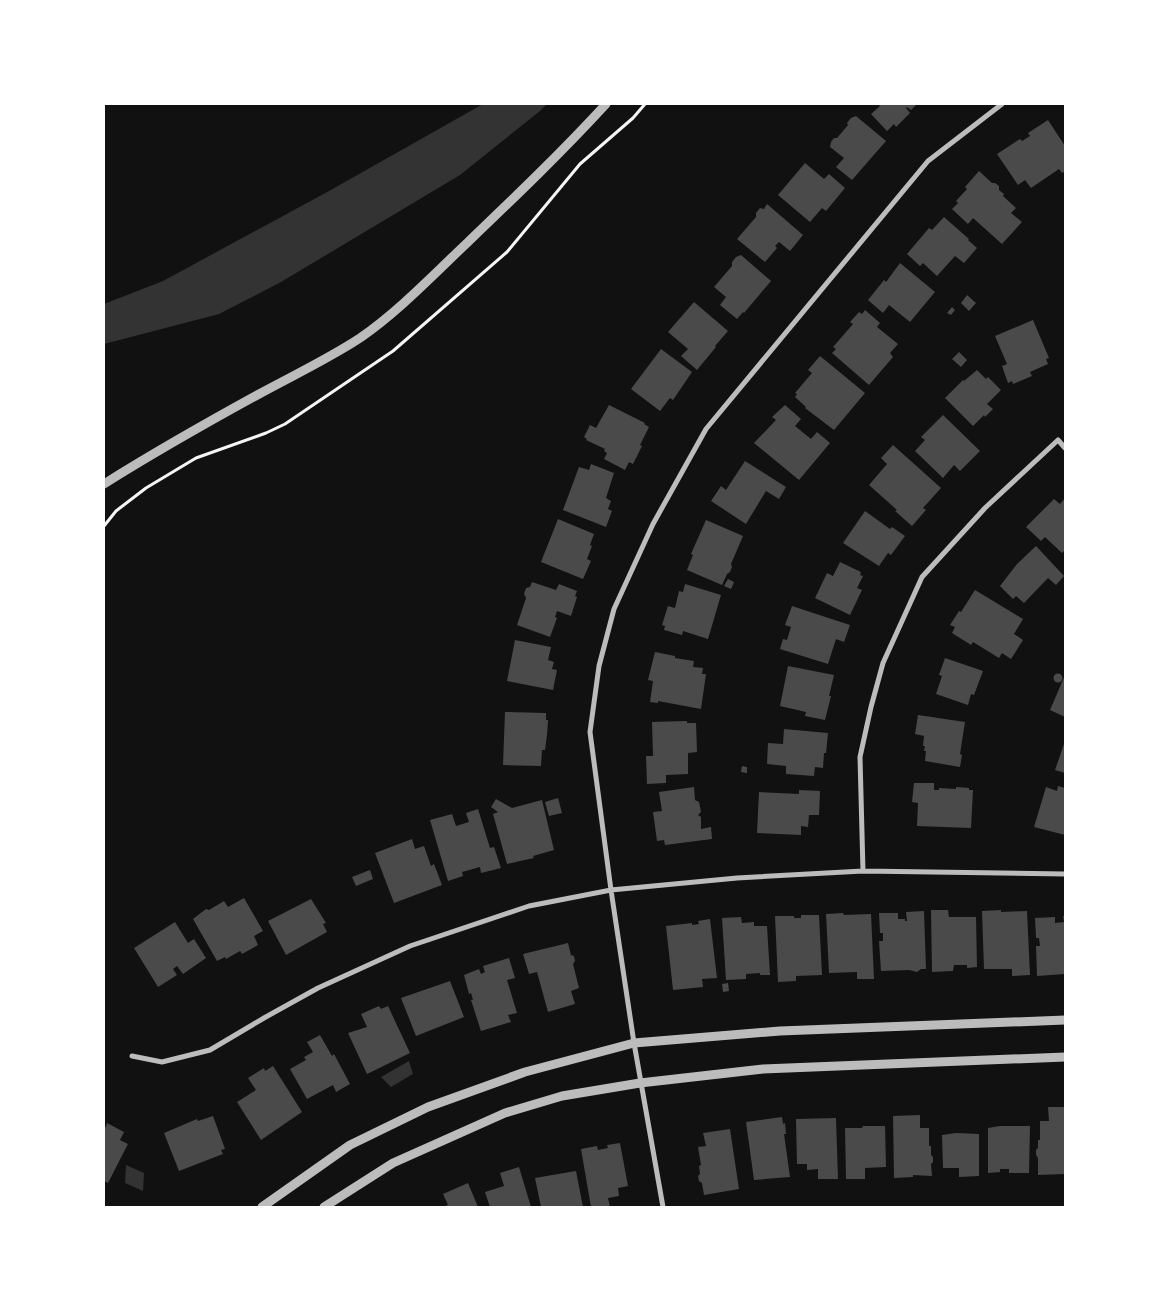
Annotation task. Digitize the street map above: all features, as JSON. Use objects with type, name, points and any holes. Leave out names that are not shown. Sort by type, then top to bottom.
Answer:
[{"type":"street","points":[[104,484],[168,444],[308,370],[362,336],[387,317],[442,267],[565,149],[606,104]]},
{"type":"street","points":[[663,1207],[640,1083],[590,732],[599,666],[614,609],[653,524],[706,429],[928,161],[1002,104]]},
{"type":"street","points":[[863,872],[860,757],[871,707],[884,663],[922,577],[984,508],[1058,440],[1065,448]]},
{"type":"street","points":[[132,1056],[162,1062],[210,1050],[318,988],[410,946],[530,906],[611,890],[737,878],[863,872],[1065,874]]},
{"type":"street","points":[[262,1207],[350,1146],[428,1107],[525,1072],[634,1042],[780,1031],[1065,1020]]},
{"type":"street","points":[[324,1207],[393,1163],[505,1113],[562,1096],[640,1083],[764,1069],[1065,1057]]},
{"type":"shaded area","points":[[483,104],[547,104],[460,175],[281,282],[219,314],[104,344],[104,304],[163,281],[329,191]]},
{"type":"shaded area","points":[[409,1061],[413,1074],[391,1087],[381,1077]]},
{"type":"shaded area","points":[[126,1165],[144,1173],[143,1191],[125,1183]]},
{"type":"building","points":[[878,104],[917,104],[911,110],[907,107],[910,113],[896,127],[894,124],[887,131],[871,114],[880,106]]},
{"type":"building","points":[[856,116],[886,141],[852,180],[836,167],[844,158],[830,147],[834,138],[837,138],[848,125],[847,123],[851,118]]},
{"type":"building","points":[[1048,120],[1065,146],[1065,171],[1062,173],[1059,169],[1031,188],[1025,180],[1018,185],[997,154],[1020,139],[1022,141],[1030,136],[1028,133]]},
{"type":"building","points":[[805,163],[824,179],[829,174],[845,188],[826,211],[822,208],[810,222],[778,195]]},
{"type":"building","points":[[979,171],[992,183],[999,186],[999,190],[1004,194],[1003,196],[1016,208],[1011,213],[1022,222],[1002,244],[973,218],[968,224],[952,209],[958,203],[956,201],[967,189],[965,187]]},
{"type":"building","points":[[767,204],[803,235],[790,251],[779,242],[775,246],[777,248],[765,262],[737,239],[756,217],[756,213],[760,208],[764,209]]},
{"type":"building","points":[[944,217],[977,248],[964,263],[955,256],[937,276],[923,263],[920,266],[907,254],[929,228],[932,230]]},
{"type":"building","points":[[741,255],[771,281],[737,319],[720,305],[726,297],[714,287],[732,266],[732,262],[736,257]]},
{"type":"building","points":[[900,263],[935,292],[910,322],[889,305],[883,313],[868,300],[884,280],[886,282]]},
{"type":"building","points":[[967,295],[976,303],[969,311],[961,303]]},
{"type":"building","points":[[694,302],[728,331],[697,370],[681,356],[688,349],[668,332]]},
{"type":"building","points":[[952,307],[955,310],[951,315],[947,313]]},
{"type":"building","points":[[865,310],[880,323],[877,327],[898,344],[890,353],[893,357],[869,385],[832,353],[836,349],[833,347],[853,324],[850,322],[859,312],[862,314]]},
{"type":"building","points":[[1033,320],[1049,358],[1046,359],[1048,364],[1030,372],[1032,376],[1013,384],[1012,381],[1008,383],[1002,366],[1007,364],[995,336]]},
{"type":"building","points":[[661,349],[692,372],[673,400],[670,398],[660,411],[631,389]]},
{"type":"building","points":[[959,352],[967,360],[961,367],[952,359]]},
{"type":"building","points":[[820,356],[865,393],[834,430],[805,408],[795,397],[797,394],[795,393],[812,373],[808,370]]},
{"type":"building","points":[[977,370],[986,379],[988,377],[1001,390],[987,404],[993,409],[973,426],[945,398],[963,380]]},
{"type":"building","points":[[609,405],[645,423],[649,427],[633,464],[629,462],[625,470],[604,459],[607,453],[604,451],[605,449],[586,440],[584,437],[590,425],[596,428]]},
{"type":"building","points":[[785,405],[801,419],[795,426],[811,439],[817,432],[830,443],[799,480],[754,443],[776,420],[772,417]]},
{"type":"building","points":[[943,415],[980,451],[960,471],[954,465],[943,478],[915,451],[925,440],[921,437]]},
{"type":"building","points":[[893,445],[941,488],[923,508],[926,510],[912,526],[869,485],[887,464],[881,458]]},
{"type":"building","points":[[745,461],[786,487],[779,499],[766,491],[746,524],[711,501],[721,486],[726,490]]},
{"type":"building","points":[[591,464],[614,473],[606,498],[611,501],[608,509],[612,511],[606,527],[563,510],[579,467],[589,470]]},
{"type":"building","points":[[1065,498],[1065,550],[1062,553],[1045,537],[1041,541],[1026,527],[1054,499],[1060,504]]},
{"type":"building","points":[[865,511],[890,529],[892,527],[905,536],[891,555],[888,553],[879,566],[843,543]]},
{"type":"building","points":[[558,519],[594,534],[587,559],[591,561],[583,579],[541,562]]},
{"type":"building","points":[[706,520],[743,536],[731,564],[730,572],[727,574],[722,585],[687,570],[693,555],[691,554]]},
{"type":"building","points":[[1036,546],[1064,576],[1056,585],[1048,578],[1024,603],[1016,596],[1013,599],[1000,586],[1017,564]]},
{"type":"building","points":[[840,562],[861,572],[860,575],[863,576],[857,588],[862,590],[850,615],[815,598],[827,573],[833,576]]},
{"type":"building","points":[[728,579],[734,582],[731,589],[724,586]]},
{"type":"building","points":[[532,582],[556,590],[559,584],[577,591],[571,616],[557,611],[555,617],[557,618],[550,637],[517,625],[526,598],[524,594],[526,588],[530,587]]},
{"type":"building","points":[[685,584],[721,595],[708,639],[683,631],[682,635],[664,630],[665,626],[662,625],[668,606],[675,608],[679,591],[683,592]]},
{"type":"building","points":[[975,590],[1023,619],[1014,634],[1023,640],[1011,659],[1002,653],[999,658],[973,642],[971,645],[952,633],[955,627],[950,625]]},
{"type":"building","points":[[792,606],[850,625],[844,642],[836,639],[828,664],[780,649],[783,639],[787,640],[791,627],[785,625]]},
{"type":"building","points":[[515,640],[551,647],[548,660],[554,662],[552,669],[557,670],[553,690],[507,681]]},
{"type":"building","points":[[655,652],[694,661],[693,667],[703,668],[702,674],[706,674],[701,709],[658,701],[658,703],[650,702],[653,681],[648,680]]},
{"type":"building","points":[[945,658],[983,671],[974,695],[971,694],[968,705],[936,694],[942,676],[939,675]]},
{"type":"building","points":[[788,666],[834,675],[825,720],[805,716],[806,712],[780,706]]},
{"type":"building","points":[[1058,673],[1063,678],[1058,683],[1053,678]]},
{"type":"building","points":[[1065,675],[1065,717],[1050,710]]},
{"type":"building","points":[[505,712],[546,713],[546,720],[548,720],[547,735],[545,750],[542,750],[541,766],[503,765]]},
{"type":"building","points":[[918,715],[965,722],[960,767],[925,761],[924,736],[915,734]]},
{"type":"building","points":[[687,721],[687,723],[696,723],[697,752],[688,753],[688,774],[666,775],[666,783],[647,784],[646,756],[653,756],[652,722]]},
{"type":"building","points":[[784,729],[828,733],[823,768],[815,767],[814,776],[786,774],[786,766],[767,764],[768,743],[783,744]]},
{"type":"building","points":[[1065,741],[1065,773],[1055,770]]},
{"type":"building","points":[[742,766],[747,767],[747,773],[741,772]]},
{"type":"building","points":[[914,783],[934,783],[934,790],[939,790],[939,788],[956,789],[956,787],[973,790],[971,828],[917,826],[918,803],[912,802]]},
{"type":"building","points":[[1058,786],[1065,788],[1065,835],[1034,827],[1046,787],[1057,791]]},
{"type":"building","points":[[694,787],[695,800],[699,802],[701,812],[698,815],[701,817],[701,829],[711,827],[712,839],[665,845],[664,840],[657,841],[653,812],[662,811],[659,792]]},
{"type":"building","points":[[799,790],[820,791],[819,815],[809,815],[808,827],[801,826],[801,835],[757,833],[759,792],[799,794]]},
{"type":"building","points":[[558,798],[562,813],[549,816],[545,802]]},
{"type":"building","points":[[496,799],[512,808],[542,800],[554,850],[533,856],[534,858],[507,864],[493,814],[498,812],[491,807]]},
{"type":"building","points":[[478,809],[490,848],[494,847],[501,868],[481,873],[480,867],[462,872],[463,876],[448,881],[430,820],[452,814],[456,826],[469,822],[466,813]]},
{"type":"building","points":[[412,839],[415,849],[424,846],[431,866],[434,864],[442,885],[394,903],[375,853]]},
{"type":"building","points":[[370,870],[373,879],[356,886],[352,877]]},
{"type":"building","points":[[244,898],[263,931],[254,936],[258,945],[242,954],[240,951],[226,959],[225,957],[217,961],[193,919],[206,909],[209,910],[224,901],[228,907]]},
{"type":"building","points":[[311,899],[326,923],[323,924],[327,932],[286,955],[268,921]]},
{"type":"building","points":[[931,910],[948,910],[949,917],[976,917],[977,967],[967,968],[967,965],[954,965],[953,971],[932,972]]},
{"type":"building","points":[[1001,910],[1001,912],[1027,911],[1030,975],[1012,976],[1012,969],[984,969],[982,911]]},
{"type":"building","points":[[924,911],[926,969],[921,969],[917,972],[909,970],[881,971],[879,941],[883,941],[883,933],[880,933],[879,913],[898,913],[898,919],[905,919],[907,921],[906,912]]},
{"type":"building","points":[[843,913],[844,915],[871,914],[874,979],[857,979],[857,972],[829,973],[826,914]]},
{"type":"building","points":[[801,915],[819,915],[822,975],[796,976],[796,981],[778,982],[775,916],[801,918]]},
{"type":"building","points":[[1063,916],[1065,916],[1065,974],[1037,976],[1036,946],[1040,946],[1039,938],[1036,938],[1035,918],[1055,917],[1055,923],[1064,922]]},
{"type":"building","points":[[741,917],[742,923],[754,922],[754,926],[767,926],[770,975],[760,975],[760,973],[746,974],[746,979],[726,980],[722,918]]},
{"type":"building","points":[[710,919],[717,978],[702,979],[703,987],[673,990],[666,926],[699,924],[698,921]]},
{"type":"building","points":[[175,922],[188,943],[194,939],[206,958],[183,974],[177,966],[173,969],[177,975],[158,987],[134,948]]},
{"type":"building","points":[[568,943],[571,955],[574,956],[575,961],[573,964],[579,988],[571,991],[575,1004],[548,1012],[537,972],[529,974],[523,954]]},
{"type":"building","points":[[509,958],[515,978],[507,980],[517,1013],[508,1015],[511,1022],[481,1031],[464,975],[479,969],[481,974],[485,972],[483,966]]},
{"type":"building","points":[[450,981],[464,1017],[416,1036],[401,998]]},
{"type":"building","points":[[728,983],[729,991],[723,992],[722,984]]},
{"type":"building","points":[[379,1006],[381,1009],[388,1006],[410,1053],[367,1074],[348,1033],[367,1027],[361,1014]]},
{"type":"building","points":[[320,1035],[332,1056],[334,1054],[350,1084],[336,1092],[333,1085],[307,1099],[290,1069],[306,1060],[304,1057],[313,1052],[307,1042]]},
{"type":"building","points":[[273,1066],[302,1112],[261,1140],[237,1102],[256,1090],[248,1078],[264,1068],[265,1071]]},
{"type":"building","points":[[1048,1107],[1065,1107],[1065,1174],[1038,1175],[1036,1150],[1038,1148],[1038,1140],[1040,1140],[1040,1121],[1049,1121]]},
{"type":"building","points":[[920,1115],[920,1128],[929,1128],[929,1146],[931,1146],[931,1155],[933,1157],[931,1164],[932,1176],[913,1175],[913,1177],[894,1178],[893,1116]]},
{"type":"building","points":[[213,1116],[225,1149],[221,1150],[223,1154],[179,1171],[164,1133],[197,1119],[198,1121]]},
{"type":"building","points":[[782,1117],[783,1124],[785,1123],[786,1134],[784,1134],[790,1177],[754,1180],[746,1122]]},
{"type":"building","points":[[836,1118],[838,1179],[818,1179],[818,1169],[807,1170],[807,1164],[797,1164],[796,1119]]},
{"type":"building","points":[[107,1123],[124,1132],[120,1140],[128,1144],[108,1183],[104,1181],[104,1126],[106,1127]]},
{"type":"building","points":[[863,1126],[885,1126],[886,1167],[865,1168],[865,1179],[846,1179],[845,1128],[862,1128]]},
{"type":"building","points":[[1030,1126],[1029,1173],[1009,1173],[1009,1169],[1000,1169],[1000,1172],[988,1173],[988,1128]]},
{"type":"building","points":[[730,1129],[739,1189],[704,1195],[702,1183],[699,1181],[698,1176],[700,1174],[699,1166],[701,1165],[698,1147],[706,1146],[703,1133]]},
{"type":"building","points":[[956,1133],[979,1134],[979,1176],[959,1177],[959,1168],[943,1168],[942,1135]]},
{"type":"building","points":[[620,1143],[628,1186],[618,1188],[619,1196],[608,1198],[610,1207],[591,1207],[581,1149],[597,1146],[598,1150],[608,1148],[607,1145]]},
{"type":"building","points":[[519,1167],[531,1207],[490,1207],[485,1192],[504,1186],[500,1173]]},
{"type":"building","points":[[576,1171],[583,1207],[541,1207],[535,1178]]},
{"type":"building","points":[[468,1183],[478,1207],[442,1207],[448,1205],[443,1194]]}]
